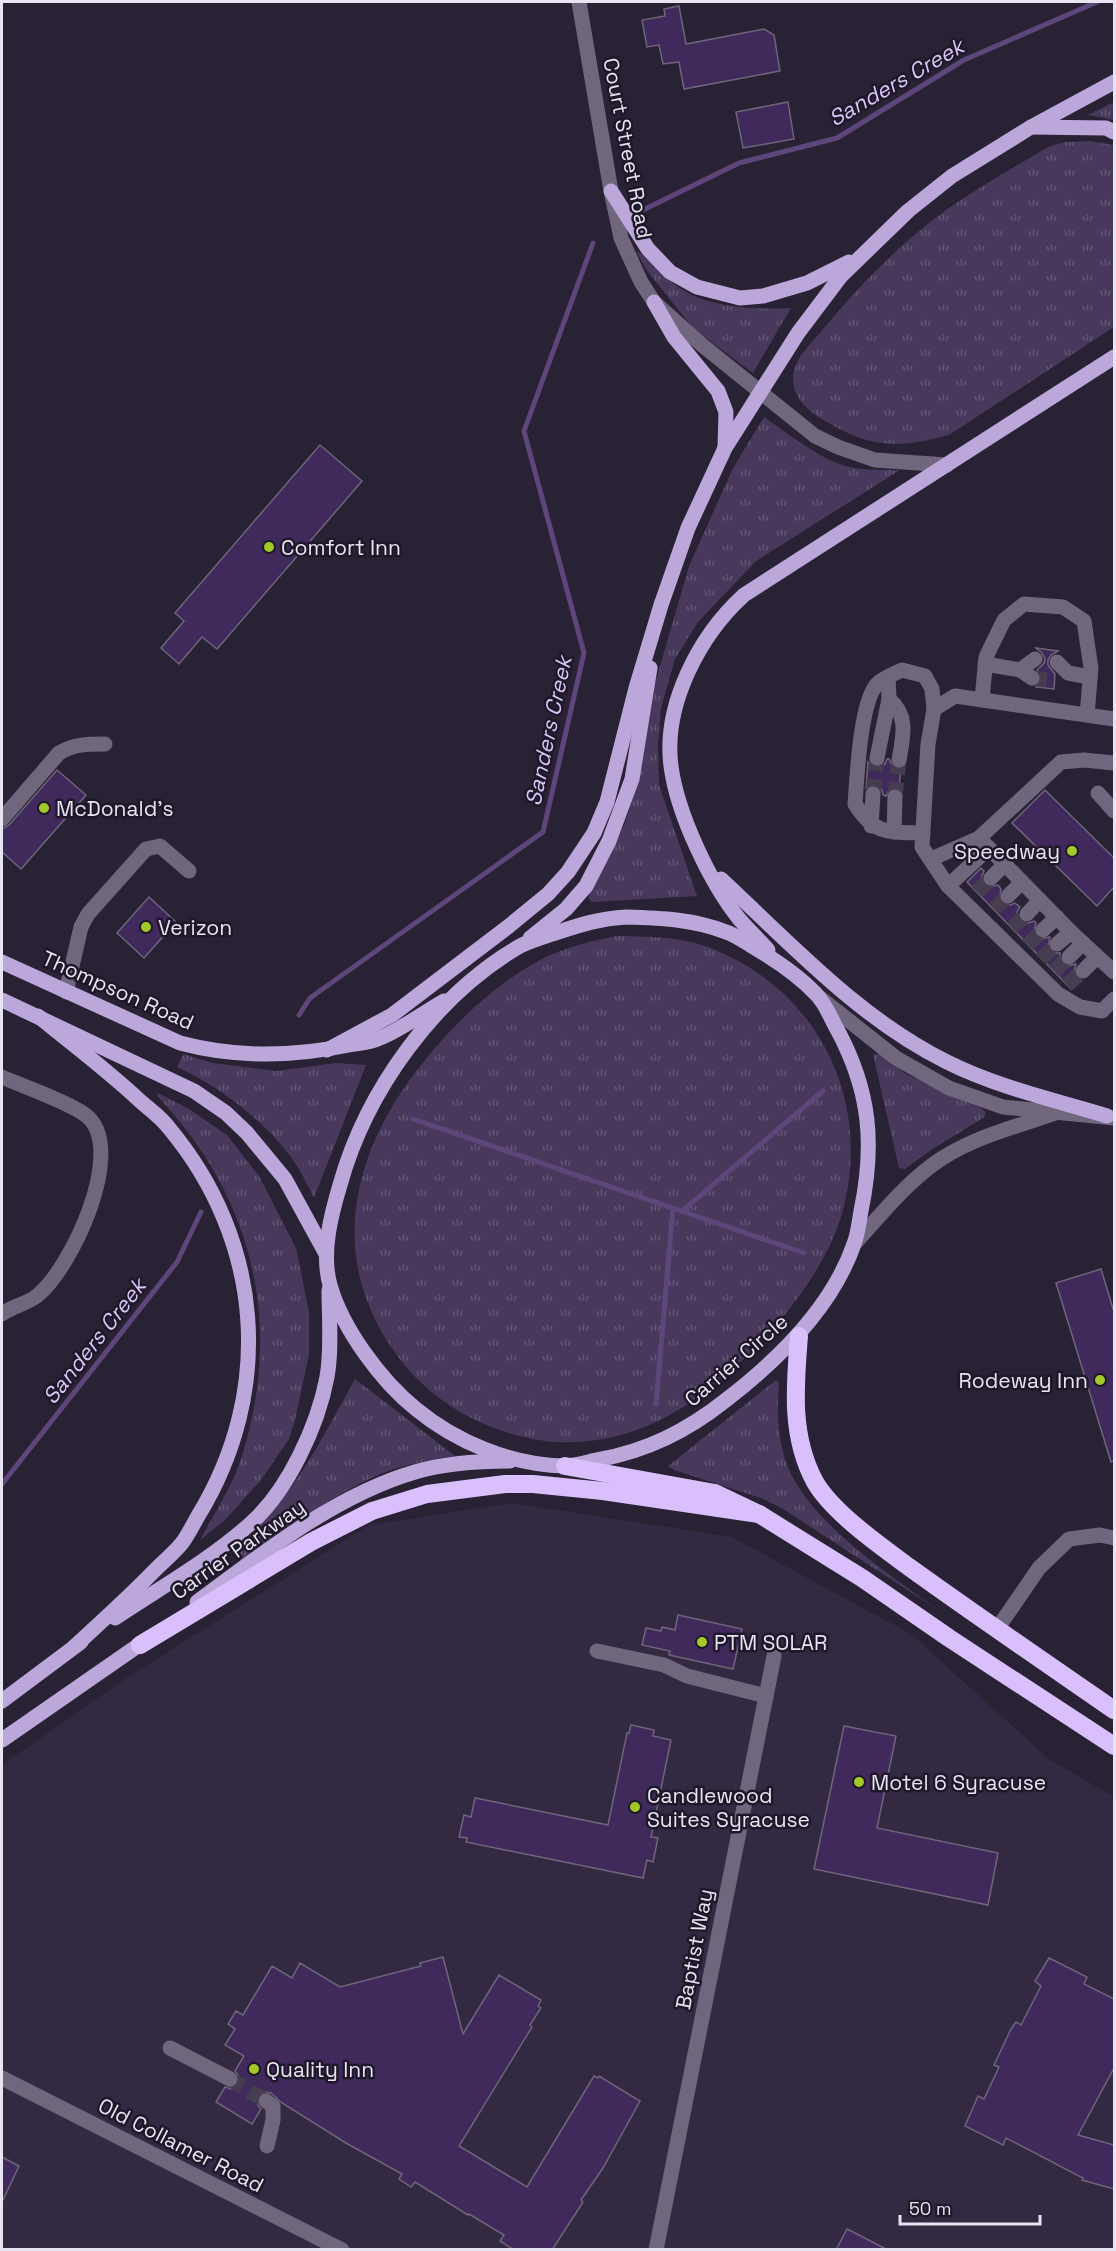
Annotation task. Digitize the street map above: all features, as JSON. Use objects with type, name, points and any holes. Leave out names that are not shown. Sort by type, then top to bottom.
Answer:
[{"type":"highway","points":[[799,1336],[794,1406],[797,1429],[803,1453],[822,1493],[878,1544],[1114,1710]]},
{"type":"highway","points":[[566,1466],[715,1493],[759,1514],[862,1578],[1114,1746]]},
{"type":"highway","points":[[140,1645],[310,1542],[372,1511],[427,1494],[505,1484],[533,1484],[603,1491],[759,1514]]},
{"type":"main road","points":[[327,1050],[392,1015],[509,926],[548,894],[568,872],[594,833],[608,802],[636,688],[661,605],[688,528],[725,448],[798,333],[841,276],[908,211],[952,176],[1030,127],[1114,82]]},
{"type":"main road","points":[[1030,127],[1106,128],[1114,132]]},
{"type":"main road","points":[[611,191],[648,249],[670,272],[697,287],[740,298],[763,296],[807,283],[862,255]]},
{"type":"main road","points":[[654,302],[674,337],[718,391],[726,412],[725,448]]},
{"type":"main road","points":[[780,963],[739,918],[705,865],[692,836],[679,796],[671,766],[671,739],[673,719],[690,668],[709,634],[729,608],[744,595],[1114,357]]},
{"type":"main road","points":[[523,944],[566,909],[586,886],[609,842],[632,779],[661,605]]},
{"type":"main road","points":[[705,865],[844,993],[880,1021],[917,1045],[978,1076],[1111,1117]]},
{"type":"main road","name":"Carrier Circle","points":[[626,917],[682,919],[728,932],[780,963],[819,997],[849,1052],[862,1087],[870,1151],[866,1189],[854,1244],[836,1282],[799,1336],[741,1389],[698,1422],[672,1437],[627,1455],[566,1466],[525,1461],[456,1438],[434,1424],[402,1398],[372,1364],[344,1317],[329,1284],[326,1254],[335,1203],[345,1167],[361,1125],[383,1085],[410,1047],[456,993],[487,968],[523,944],[595,920],[626,917]]},
{"type":"main road","name":"Thompson Road","points":[[2,962],[147,1030],[180,1043],[249,1055],[327,1050],[379,1039],[456,993]]},
{"type":"main road","points":[[2,1000],[194,1091],[226,1113],[247,1133],[285,1179],[326,1254]]},
{"type":"main road","points":[[38,1016],[119,1082],[168,1126],[198,1166],[216,1198],[239,1261],[247,1304],[248,1360],[244,1402],[233,1446],[214,1490],[181,1544],[74,1647]]},
{"type":"main road","name":"Carrier Parkway","points":[[2,1701],[74,1647],[220,1548],[252,1523],[299,1457],[314,1424],[327,1375],[329,1284]]},
{"type":"main road","name":"Carrier Parkway","points":[[2,1740],[140,1645],[245,1567],[357,1494],[417,1471],[484,1461],[525,1461]]},
{"type":"street","name":"Court Street Road","points":[[579,2],[621,238],[641,282],[654,302],[702,345],[815,436],[875,460],[947,465]]},
{"type":"street","points":[[982,700],[986,657],[1004,620],[1024,604],[1063,607],[1084,621],[1091,668],[1087,715]]},
{"type":"street","points":[[985,664],[1026,674],[1035,659]]},
{"type":"street","points":[[923,833],[894,832],[871,826],[855,804],[861,742],[869,702],[877,684],[902,670],[925,676],[932,689],[934,709],[928,744],[923,833],[922,847],[948,886],[965,903],[989,915],[1080,1007],[1102,1011],[1114,999]]},
{"type":"street","points":[[1060,672],[1090,677]]},
{"type":"street","points":[[877,758],[889,699],[888,677]]},
{"type":"street","points":[[934,709],[955,696],[1114,719]]},
{"type":"street","points":[[889,699],[899,707],[903,721],[899,760]]},
{"type":"street","points":[[2,819],[59,753],[80,744],[105,744]]},
{"type":"street","points":[[948,886],[984,843],[1060,762],[1084,760],[1114,763]]},
{"type":"street","points":[[1098,793],[1114,811]]},
{"type":"street","points":[[871,826],[873,794]]},
{"type":"street","points":[[894,832],[895,797]]},
{"type":"street","points":[[931,860],[984,843]]},
{"type":"street","points":[[984,843],[1071,932],[1114,972]]},
{"type":"street","points":[[66,992],[81,927],[88,914],[146,849],[160,846],[189,871]]},
{"type":"street","points":[[991,878],[1005,864]]},
{"type":"street","points":[[1008,896],[1022,882]]},
{"type":"street","points":[[965,903],[977,892]]},
{"type":"street","points":[[1027,914],[1040,900]]},
{"type":"street","points":[[1043,930],[1057,917]]},
{"type":"street","points":[[1057,944],[1071,932]]},
{"type":"street","points":[[1069,957],[1083,943]]},
{"type":"street","points":[[1083,971],[1097,957]]},
{"type":"street","points":[[819,997],[896,1058],[950,1088],[1003,1107],[1111,1117]]},
{"type":"street","points":[[2,1077],[69,1106],[88,1117],[97,1131],[101,1150],[97,1187],[82,1232],[60,1271],[37,1296],[2,1314]]},
{"type":"street","points":[[854,1244],[908,1185],[932,1165],[979,1140],[1056,1113]]},
{"type":"street","points":[[997,1629],[1039,1568],[1069,1539],[1100,1535],[1114,1538]]},
{"type":"street","points":[[597,1651],[664,1665],[687,1676],[766,1696]]},
{"type":"street","name":"Baptist Way","points":[[656,2250],[774,1656]]},
{"type":"street","points":[[170,2048],[230,2079]]},
{"type":"street","name":"Old Collamer Road","points":[[2,2078],[342,2250]]},
{"type":"street","points":[[266,2101],[273,2106],[267,2146]]},
{"type":"shaded area","points":[[512,1503],[732,1537],[911,1634],[1049,1759],[1114,1797],[1114,2249],[2,2249],[2,1765],[125,1679],[369,1525]]},
{"type":"green space","points":[[1114,102],[1114,120],[1088,115]]},
{"type":"green space","points":[[1089,141],[1114,145],[1114,327],[949,435],[915,442],[886,444],[843,431],[803,404],[793,385],[794,370],[800,357],[852,295],[898,249],[949,208],[1050,146],[1066,142]]},
{"type":"green space","points":[[636,251],[646,257],[678,287],[703,299],[748,308],[791,308],[753,373],[694,329],[647,271]]},
{"type":"green space","points":[[764,417],[811,449],[839,464],[862,469],[900,470],[756,561],[698,622],[675,659],[661,708],[658,745],[659,785],[697,896],[591,902],[588,896],[625,823],[637,785],[656,680],[689,566],[733,468]]},
{"type":"green space","points":[[617,936],[670,938],[702,945],[741,962],[775,986],[803,1014],[825,1047],[840,1083],[849,1122],[850,1164],[844,1206],[834,1237],[818,1268],[797,1299],[772,1330],[717,1383],[688,1404],[632,1432],[585,1441],[539,1440],[495,1428],[455,1409],[420,1382],[391,1347],[370,1308],[358,1269],[355,1230],[359,1192],[369,1154],[386,1117],[408,1082],[459,1022],[512,977],[542,959],[579,945]]},
{"type":"green space","points":[[880,1053],[906,1074],[981,1108],[986,1113],[983,1118],[905,1169],[899,1168],[873,1055]]},
{"type":"green space","points":[[183,1054],[213,1063],[276,1071],[336,1063],[366,1065],[314,1198],[288,1153],[261,1124],[211,1085],[177,1067]]},
{"type":"green space","points":[[158,1093],[189,1109],[227,1135],[259,1176],[296,1248],[309,1312],[309,1355],[289,1439],[261,1480],[225,1520],[200,1540],[237,1469],[254,1409],[260,1361],[259,1313],[252,1266],[238,1221],[218,1177],[191,1136],[158,1097]]},
{"type":"green space","points":[[355,1379],[455,1456],[400,1467],[345,1491],[242,1563],[233,1550],[271,1513],[302,1471]]},
{"type":"green space","points":[[776,1380],[779,1383],[778,1414],[781,1445],[787,1465],[798,1486],[813,1507],[852,1545],[938,1610],[783,1509],[761,1498],[674,1470],[668,1466]]},
{"type":"building","points":[[679,6],[686,44],[764,29],[774,35],[780,71],[684,89],[679,62],[663,64],[659,45],[647,47],[642,20],[665,16],[664,9]]},
{"type":"building","points":[[788,102],[794,139],[743,148],[736,112]]},
{"type":"building","name":"Comfort Inn","points":[[320,445],[362,481],[217,649],[202,637],[179,664],[161,648],[184,621],[175,613]]},
{"type":"building","points":[[1036,648],[1058,651],[1048,660],[1048,665],[1055,674],[1054,689],[1036,687],[1042,678],[1037,670],[1045,659]]},
{"type":"building","points":[[887,759],[893,768],[901,769],[899,788],[891,788],[886,796],[878,786],[873,784],[866,788],[868,762],[871,766],[880,767]]},
{"type":"building","name":"McDonald's","points":[[57,770],[86,795],[21,869],[2,852],[2,829],[9,825]]},
{"type":"building","points":[[1045,790],[1114,858],[1114,887],[1097,906],[1012,823]]},
{"type":"building","points":[[981,868],[984,871],[982,876],[984,884],[989,887],[998,885],[1001,889],[999,898],[1002,903],[1010,905],[1015,903],[1020,907],[1017,912],[1020,921],[1025,924],[1034,921],[1036,923],[1034,933],[1040,939],[1050,937],[1048,946],[1053,953],[1060,953],[1062,963],[1067,966],[1076,964],[1074,973],[1080,980],[1071,989],[967,882]]},
{"type":"building","name":"Verizon","points":[[149,897],[176,922],[144,958],[117,933]]},
{"type":"building","name":"Rodeway Inn","points":[[1101,1269],[1114,1312],[1114,1461],[1111,1462],[1056,1283]]},
{"type":"building","points":[[678,1615],[742,1629],[733,1669],[669,1655],[670,1651],[642,1645],[646,1628],[661,1631],[662,1627],[675,1630]]},
{"type":"building","name":"Candlewood Suites Syracuse","points":[[631,1725],[654,1730],[653,1736],[671,1740],[651,1837],[658,1838],[653,1862],[647,1860],[643,1878],[466,1842],[467,1838],[459,1837],[464,1815],[471,1817],[475,1798],[608,1825],[627,1733]]},
{"type":"building","name":"Motel 6 Syracuse","points":[[844,1726],[896,1736],[877,1828],[998,1853],[988,1905],[814,1869]]},
{"type":"building","points":[[443,1957],[463,2034],[499,1975],[541,2000],[538,2006],[541,2008],[530,2025],[532,2027],[459,2146],[527,2187],[594,2076],[598,2078],[599,2076],[640,2101],[603,2168],[581,2200],[583,2202],[552,2250],[514,2250],[500,2241],[504,2235],[415,2182],[411,2187],[399,2179],[402,2174],[346,2143],[282,2103],[271,2093],[263,2092],[258,2096],[257,2104],[261,2109],[252,2124],[216,2102],[225,2087],[231,2089],[238,2084],[240,2078],[235,2071],[244,2056],[225,2045],[235,2029],[228,2024],[236,2011],[243,2015],[272,1966],[292,1978],[300,1963],[340,1987],[421,1966],[420,1963]]},
{"type":"building","points":[[1049,1958],[1087,1977],[1084,1984],[1114,1999],[1114,2068],[1078,2135],[1114,2145],[1114,2189],[1082,2180],[1083,2178],[1006,2138],[1003,2145],[965,2126],[978,2096],[984,2099],[999,2067],[994,2065],[1011,2029],[1016,2022],[1021,2025],[1041,1986],[1035,1981]]},
{"type":"building","points":[[2,2157],[19,2166],[2,2202]]},
{"type":"building","points":[[847,2229],[888,2250],[836,2250]]},
{"type":"waterway","name":"Sanders Creek","points":[[643,210],[739,163],[837,138],[964,60],[1097,2]]},
{"type":"waterway","name":"Sanders Creek","points":[[299,1015],[310,998],[543,832],[584,653],[524,431],[593,243]]},
{"type":"waterway","points":[[682,1211],[823,1091]]},
{"type":"waterway","points":[[413,1119],[804,1253]]},
{"type":"waterway","points":[[656,1404],[673,1208]]},
{"type":"waterway","name":"Sanders Creek","points":[[2,1484],[177,1262],[201,1212]]},
{"type":"tunnel","points":[[1032,678],[1054,681]]},
{"type":"tunnel","points":[[873,794],[877,758]]},
{"type":"tunnel","points":[[895,797],[899,760]]},
{"type":"tunnel","points":[[977,892],[991,878]]},
{"type":"tunnel","points":[[994,909],[1008,896]]},
{"type":"tunnel","points":[[1012,928],[1027,914]]},
{"type":"tunnel","points":[[1028,945],[1043,930]]},
{"type":"tunnel","points":[[1041,959],[1057,944]]},
{"type":"tunnel","points":[[1054,971],[1069,957]]},
{"type":"tunnel","points":[[1067,985],[1083,971]]},
{"type":"tunnel","points":[[230,2079],[266,2101]]},
{"type":"place","name":"Comfort Inn","points":[[269,547]]},
{"type":"place","name":"McDonald's","points":[[44,808]]},
{"type":"place","name":"Speedway","points":[[1072,851]]},
{"type":"place","name":"Verizon","points":[[146,927]]},
{"type":"place","name":"Rodeway Inn","points":[[1100,1380]]},
{"type":"place","name":"PTM SOLAR","points":[[702,1642]]},
{"type":"place","name":"Motel 6 Syracuse","points":[[859,1782]]},
{"type":"place","name":"Candlewood Suites Syracuse","points":[[635,1807]]},
{"type":"place","name":"Quality Inn","points":[[254,2069]]}]
